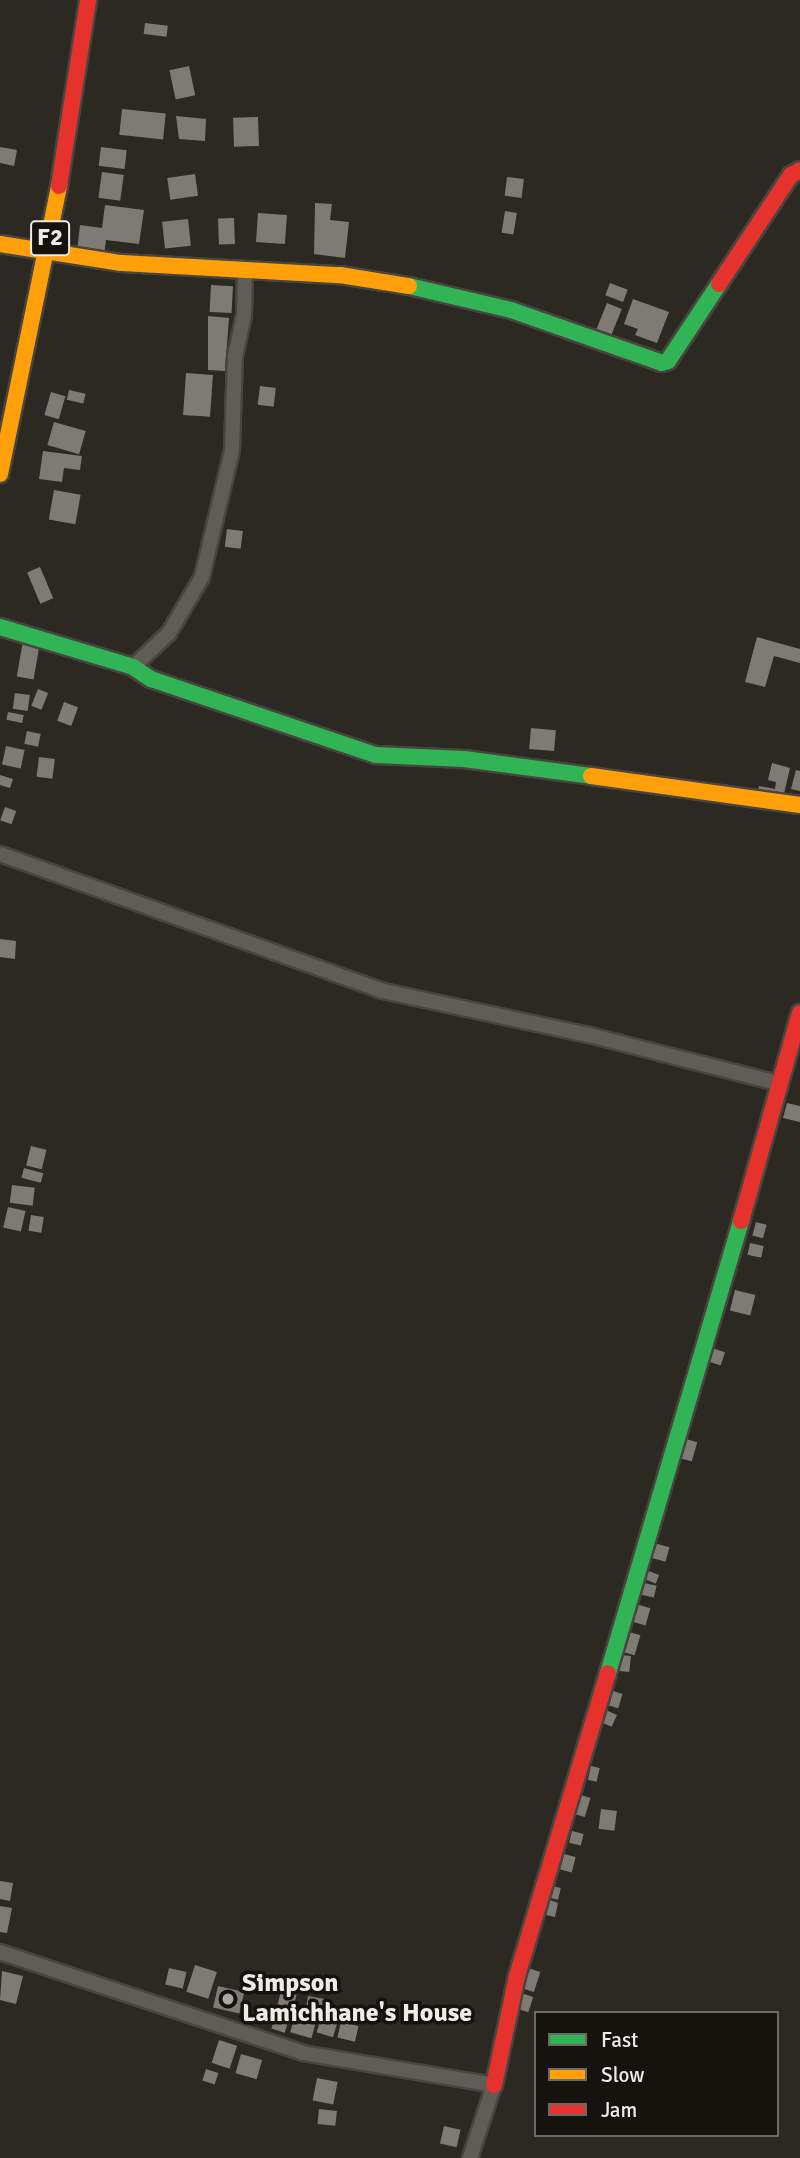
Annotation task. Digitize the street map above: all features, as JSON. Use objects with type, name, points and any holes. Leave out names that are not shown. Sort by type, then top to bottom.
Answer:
[{"type":"street","name":"F2","points":[[0,474],[48,253],[88,0]]},
{"type":"street","points":[[0,244],[122,263],[340,275],[427,289],[511,310],[662,363],[668,361],[791,175],[800,170]]},
{"type":"street","points":[[133,667],[169,634],[202,577],[232,450],[234,367],[244,316],[245,271]]},
{"type":"street","points":[[0,627],[133,667],[151,679],[376,755],[464,759],[800,805]]},
{"type":"street","points":[[0,854],[379,990],[589,1035],[781,1084]]},
{"type":"street","points":[[470,2158],[494,2085],[517,1976],[800,1013]]},
{"type":"street","points":[[0,1952],[303,2053],[494,2085]]},
{"type":"building","points":[[145,23],[168,26],[166,37],[144,34]]},
{"type":"building","points":[[189,66],[195,95],[176,100],[169,70]]},
{"type":"building","points":[[122,109],[166,114],[163,139],[119,135]]},
{"type":"building","points":[[176,116],[206,119],[205,141],[179,139]]},
{"type":"building","points":[[258,117],[259,146],[234,147],[233,118]]},
{"type":"building","points":[[0,147],[17,150],[14,166],[0,163]]},
{"type":"building","points":[[101,147],[127,150],[124,169],[99,166]]},
{"type":"building","points":[[102,172],[124,175],[120,201],[98,198]]},
{"type":"building","points":[[195,174],[198,196],[170,200],[167,178]]},
{"type":"building","points":[[507,177],[524,179],[522,198],[505,196]]},
{"type":"building","points":[[315,203],[332,204],[330,220],[349,222],[345,258],[314,254]]},
{"type":"building","points":[[105,205],[144,210],[139,244],[106,240],[104,256],[77,252],[80,225],[102,228]]},
{"type":"building","points":[[505,211],[517,213],[513,235],[502,233]]},
{"type":"building","points":[[258,213],[287,215],[285,244],[256,242]]},
{"type":"building","points":[[234,218],[235,244],[219,245],[218,219]]},
{"type":"building","points":[[188,219],[191,246],[165,249],[162,222]]},
{"type":"building","points":[[610,283],[628,290],[623,302],[605,295]]},
{"type":"building","points":[[211,285],[233,286],[232,313],[210,312]]},
{"type":"building","points":[[633,299],[669,312],[657,343],[635,335],[638,329],[624,324]]},
{"type":"building","points":[[607,303],[622,309],[611,335],[597,329]]},
{"type":"building","points":[[208,316],[229,318],[225,371],[208,370]]},
{"type":"building","points":[[186,373],[213,375],[210,417],[183,415]]},
{"type":"building","points":[[260,386],[276,388],[274,407],[258,405]]},
{"type":"building","points":[[69,390],[86,394],[83,404],[67,400]]},
{"type":"building","points":[[51,392],[65,396],[59,419],[44,415]]},
{"type":"building","points":[[54,422],[86,431],[79,454],[47,445]]},
{"type":"building","points":[[43,451],[82,456],[80,470],[64,468],[62,482],[39,479]]},
{"type":"building","points":[[54,490],[81,495],[75,524],[49,520]]},
{"type":"building","points":[[227,529],[243,531],[241,549],[225,547]]},
{"type":"building","points":[[40,567],[53,598],[40,604],[27,572]]},
{"type":"building","points":[[757,637],[800,649],[800,663],[774,656],[765,687],[745,682]]},
{"type":"building","points":[[23,641],[40,644],[33,679],[17,676]]},
{"type":"building","points":[[38,689],[48,693],[41,710],[31,706]]},
{"type":"building","points":[[15,693],[30,695],[28,711],[13,709]]},
{"type":"building","points":[[64,702],[78,707],[71,726],[57,721]]},
{"type":"building","points":[[8,712],[24,715],[22,723],[6,720]]},
{"type":"building","points":[[531,728],[556,730],[554,751],[529,749]]},
{"type":"building","points":[[27,731],[41,734],[38,747],[24,744]]},
{"type":"building","points":[[6,746],[25,750],[21,769],[2,765]]},
{"type":"building","points":[[39,757],[55,759],[52,779],[37,777]]},
{"type":"building","points":[[772,763],[790,768],[783,798],[758,792],[759,786],[775,789],[776,782],[768,780]]},
{"type":"building","points":[[796,770],[800,771],[800,791],[791,789]]},
{"type":"building","points":[[0,775],[13,779],[10,788],[0,785]]},
{"type":"building","points":[[5,807],[16,811],[11,824],[0,820]]},
{"type":"building","points":[[0,939],[16,941],[15,959],[0,957]]},
{"type":"building","points":[[787,1103],[800,1106],[800,1122],[783,1118]]},
{"type":"building","points":[[31,1146],[47,1150],[42,1169],[26,1165]]},
{"type":"building","points":[[24,1168],[43,1173],[41,1183],[21,1178]]},
{"type":"building","points":[[12,1185],[35,1188],[33,1206],[10,1203]]},
{"type":"building","points":[[8,1207],[26,1211],[21,1232],[3,1227]]},
{"type":"building","points":[[31,1215],[44,1217],[41,1233],[28,1231]]},
{"type":"building","points":[[756,1222],[767,1225],[763,1238],[752,1236]]},
{"type":"building","points":[[750,1243],[764,1246],[761,1258],[748,1255]]},
{"type":"building","points":[[735,1290],[755,1295],[750,1315],[730,1310]]},
{"type":"building","points":[[706,1346],[725,1352],[721,1365],[702,1359]]},
{"type":"building","points":[[679,1437],[697,1442],[692,1461],[673,1456]]},
{"type":"building","points":[[654,1543],[669,1547],[666,1562],[650,1557]]},
{"type":"building","points":[[646,1570],[659,1575],[656,1583],[643,1578]]},
{"type":"building","points":[[640,1582],[657,1586],[654,1598],[637,1594]]},
{"type":"building","points":[[636,1604],[650,1608],[645,1625],[631,1621]]},
{"type":"building","points":[[626,1631],[640,1635],[635,1655],[620,1651]]},
{"type":"building","points":[[621,1655],[631,1656],[629,1672],[619,1671]]},
{"type":"building","points":[[613,1691],[623,1694],[618,1708],[609,1705]]},
{"type":"building","points":[[606,1710],[617,1715],[612,1727],[601,1722]]},
{"type":"building","points":[[591,1766],[600,1768],[597,1782],[588,1780]]},
{"type":"building","points":[[581,1795],[591,1798],[585,1817],[575,1814]]},
{"type":"building","points":[[601,1809],[617,1811],[614,1831],[599,1829]]},
{"type":"building","points":[[572,1831],[584,1834],[581,1846],[569,1843]]},
{"type":"building","points":[[564,1854],[576,1857],[572,1872],[560,1870]]},
{"type":"building","points":[[0,1881],[13,1883],[10,1901],[0,1899]]},
{"type":"building","points":[[552,1886],[561,1888],[558,1900],[549,1898]]},
{"type":"building","points":[[550,1900],[558,1903],[555,1917],[546,1915]]},
{"type":"building","points":[[0,1906],[12,1908],[7,1933],[0,1932]]},
{"type":"building","points":[[195,1965],[217,1972],[208,1999],[186,1992]]},
{"type":"building","points":[[169,1968],[187,1972],[183,1989],[165,1985]]},
{"type":"building","points":[[528,1968],[540,1972],[534,1992],[522,1988]]},
{"type":"building","points":[[2,1971],[23,1976],[16,2004],[0,2000]]},
{"type":"building","name":"Simpson Lamichhane's House","points":[[218,1986],[244,1992],[239,2014],[213,2007]]},
{"type":"building","points":[[281,1991],[297,1995],[290,2022],[274,2018]]},
{"type":"building","points":[[518,1992],[533,1997],[528,2012],[513,2007]]},
{"type":"building","points":[[308,1996],[325,1999],[323,2009],[306,2006]]},
{"type":"building","points":[[296,2012],[317,2018],[311,2038],[290,2032]]},
{"type":"building","points":[[321,2018],[337,2023],[333,2037],[317,2032]]},
{"type":"building","points":[[274,2020],[287,2024],[285,2033],[271,2029]]},
{"type":"building","points":[[341,2022],[359,2026],[355,2042],[337,2038]]},
{"type":"building","points":[[219,2040],[237,2046],[230,2069],[212,2063]]},
{"type":"building","points":[[241,2054],[262,2060],[257,2079],[235,2073]]},
{"type":"building","points":[[206,2069],[218,2073],[215,2084],[202,2080]]},
{"type":"building","points":[[317,2078],[338,2082],[333,2105],[313,2101]]},
{"type":"building","points":[[319,2109],[337,2111],[335,2126],[317,2124]]},
{"type":"building","points":[[444,2126],[461,2130],[457,2147],[440,2144]]},
{"type":"traffic: fast","points":[[409,286],[511,310],[662,363],[668,361],[719,284]]},
{"type":"traffic: fast","points":[[0,627],[133,667],[151,679],[376,755],[464,759],[591,776]]},
{"type":"traffic: fast","points":[[608,1673],[741,1221]]},
{"type":"traffic: slow","points":[[0,474],[59,186]]},
{"type":"traffic: slow","points":[[0,244],[122,263],[340,275],[409,286]]},
{"type":"traffic: slow","points":[[591,776],[800,805]]},
{"type":"traffic: jam","points":[[59,186],[88,0]]},
{"type":"traffic: jam","points":[[719,284],[791,175],[800,170]]},
{"type":"traffic: jam","points":[[741,1221],[800,1013]]},
{"type":"traffic: jam","points":[[494,2085],[517,1976],[608,1673]]},
{"type":"place","name":"Simpson Lamichhane's House","points":[[228,1999]]}]
